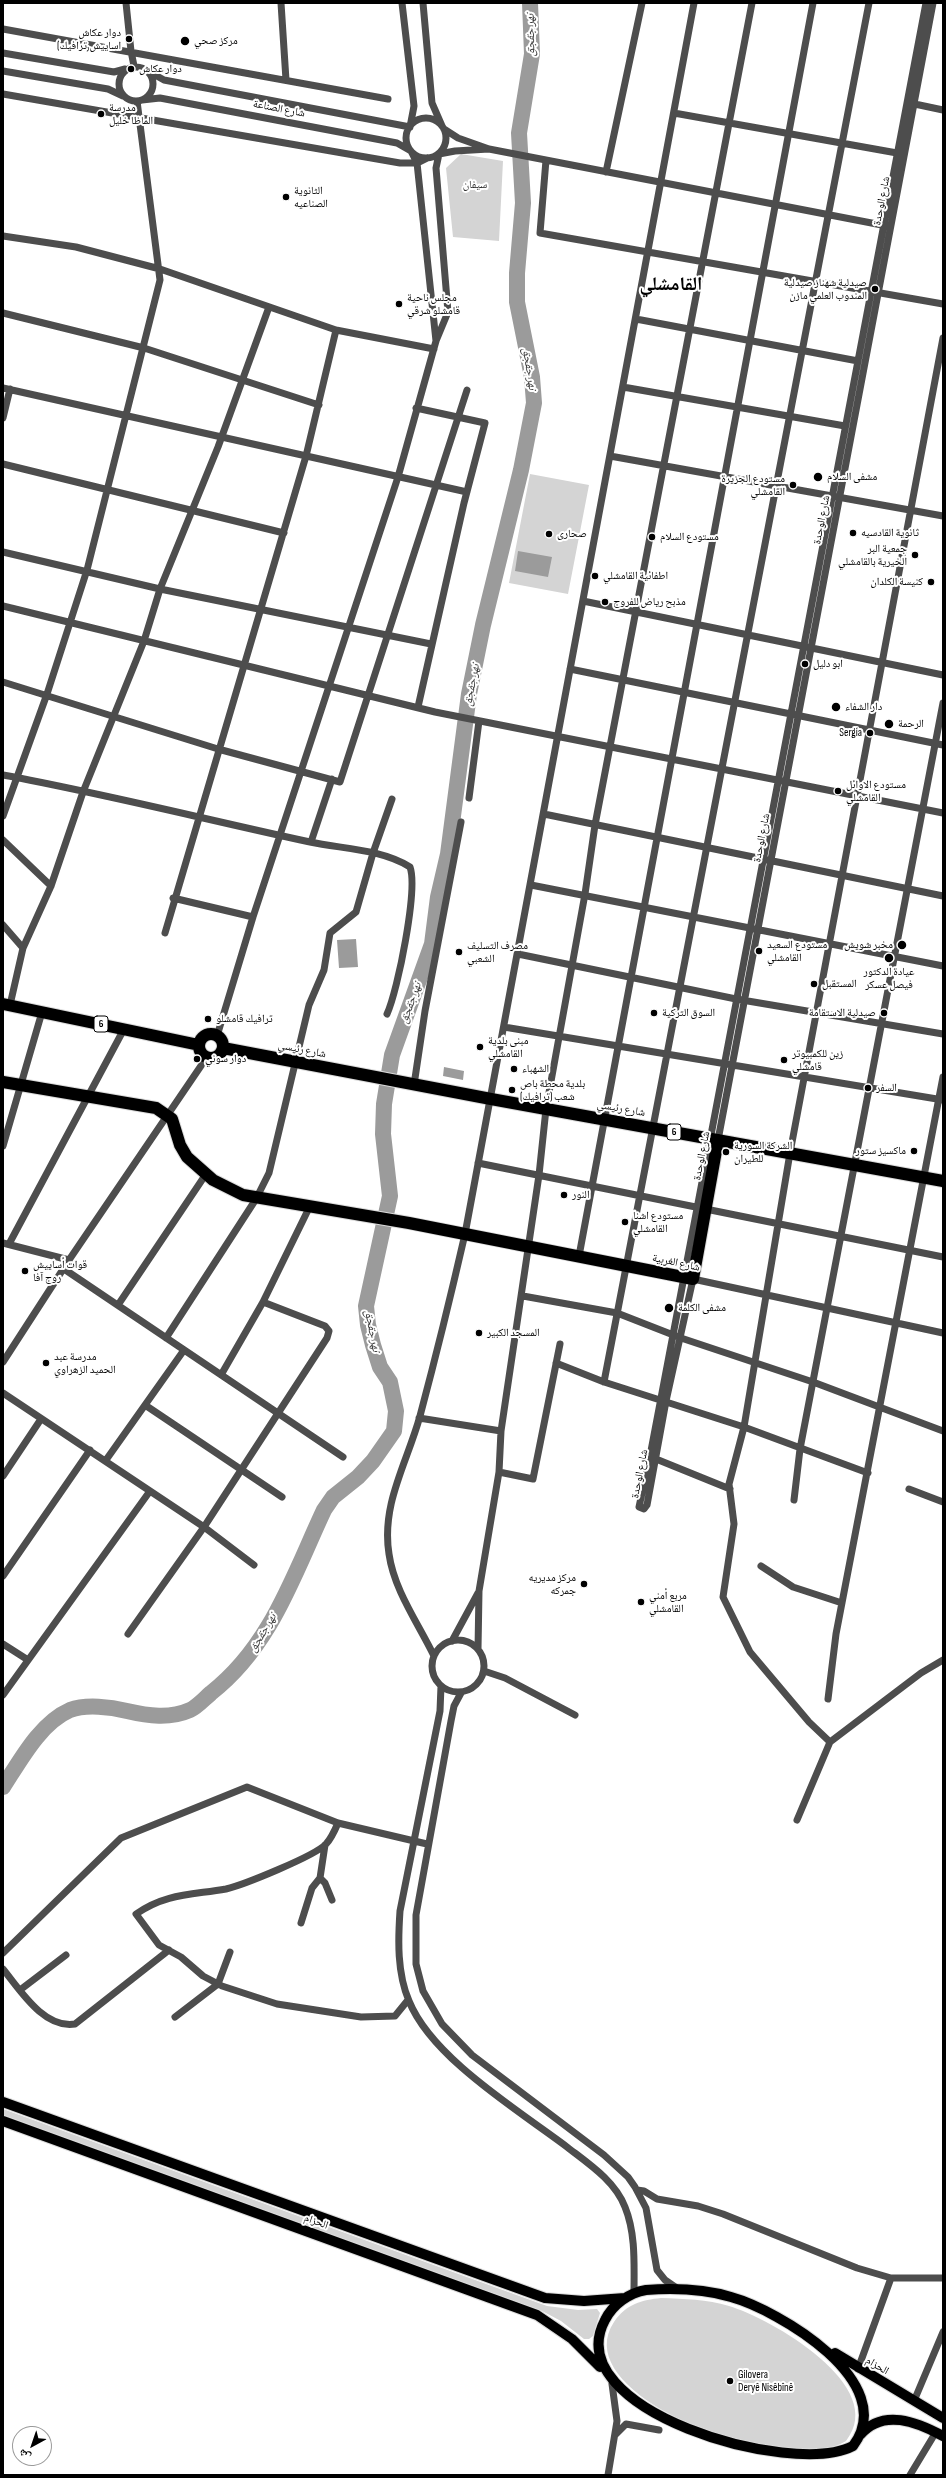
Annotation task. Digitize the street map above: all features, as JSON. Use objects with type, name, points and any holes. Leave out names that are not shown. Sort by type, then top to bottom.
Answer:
[{"type":"highway","name":"6","points":[[6,1005],[200,1045]]},
{"type":"highway","points":[[217,1036],[223,1043],[223,1048],[219,1056],[207,1057],[201,1052],[200,1045],[204,1037],[217,1036]]},
{"type":"highway","name":"شارع رئيسي","points":[[223,1048],[604,1120],[943,1181]]},
{"type":"highway","points":[[3,1082],[86,1097],[148,1106],[168,1115]]},
{"type":"highway","name":"شارع الغربية","points":[[168,1115],[174,1122],[183,1152],[206,1174],[223,1186],[256,1199],[360,1214],[688,1278]]},
{"type":"highway","name":"شارع الوحدة","points":[[688,1278],[714,1139]]},
{"type":"main road","name":"الحزام","points":[[3,2102],[545,2298],[584,2301],[629,2296]]},
{"type":"main road","name":"الحزام","points":[[3,2121],[537,2316],[581,2346],[604,2373]]},
{"type":"main road","points":[[668,2436],[635,2410],[612,2384],[604,2373],[598,2352],[600,2331],[606,2318],[629,2296],[654,2290],[680,2290],[732,2297],[771,2313],[801,2330],[842,2368],[856,2388],[863,2413],[859,2436]]},
{"type":"main road","name":"الحزام","points":[[801,2330],[858,2369],[943,2418]]},
{"type":"main road","points":[[841,2459],[859,2436],[876,2422],[894,2419],[911,2421],[940,2434]]},
{"type":"street","points":[[126,3],[134,66]]},
{"type":"street","points":[[281,3],[286,80]]},
{"type":"street","points":[[402,3],[414,106],[406,139],[417,163],[436,341]]},
{"type":"street","points":[[217,1036],[253,917],[398,477],[416,408],[436,341],[446,322],[448,312],[436,168],[439,154],[446,141],[443,127],[432,103],[423,3]]},
{"type":"street","points":[[606,172],[642,3]]},
{"type":"street","points":[[629,2296],[633,2240],[630,2218],[618,2193],[598,2171],[471,2075],[440,2046],[420,2023],[408,2000],[402,1975],[398,1941],[400,1911],[412,1840],[440,1711],[441,1686],[433,1672],[434,1656],[396,1581],[387,1541],[391,1500],[419,1418],[465,1234],[694,3]]},
{"type":"street","points":[[478,1649],[479,1591],[499,1472],[501,1431],[523,1296],[546,1109],[585,894],[595,824],[752,3]]},
{"type":"street","points":[[579,1256],[813,3]]},
{"type":"street","points":[[604,1382],[869,3]]},
{"type":"street","name":"شارع الوحدة","points":[[887,226],[898,153],[911,103],[926,3]]},
{"type":"street","name":"شارع الوحدة","points":[[714,1139],[732,1065],[745,1000],[811,647],[836,497],[887,226],[911,103],[933,3]]},
{"type":"street","points":[[3,29],[131,51],[388,99]]},
{"type":"street","points":[[3,53],[114,72],[134,66],[164,80],[410,127]]},
{"type":"street","points":[[123,96],[118,82],[125,69]]},
{"type":"street","points":[[3,71],[108,89],[139,101],[150,94],[153,85],[148,72]]},
{"type":"street","points":[[3,94],[400,164],[417,163],[427,158],[454,150],[489,149]]},
{"type":"street","name":"شارع الصناعة","points":[[139,101],[160,98],[397,143],[411,151]]},
{"type":"street","points":[[3,816],[47,694],[87,570],[160,280],[160,269],[138,118],[139,101]]},
{"type":"street","points":[[911,103],[943,110]]},
{"type":"street","points":[[674,114],[898,153]]},
{"type":"street","points":[[410,127],[416,121],[425,118],[434,120],[458,138],[489,149],[887,226]]},
{"type":"street","points":[[411,151],[418,156],[427,158]]},
{"type":"street","points":[[542,159],[540,233],[943,304]]},
{"type":"street","points":[[3,236],[76,247],[160,269],[336,330],[434,349]]},
{"type":"street","name":"شارع الوحدة","points":[[714,1139],[724,1064],[790,714],[836,497],[845,426],[858,361],[875,292]]},
{"type":"street","points":[[6,1005],[23,948],[51,886],[84,792],[144,640],[160,589],[221,437],[269,307]]},
{"type":"street","points":[[3,313],[144,348],[319,406]]},
{"type":"street","points":[[636,319],[858,361]]},
{"type":"street","points":[[164,933],[173,898],[199,818],[218,749],[245,666],[260,609],[306,456],[336,330]]},
{"type":"street","points":[[830,1742],[809,1722],[750,1652],[723,1597],[734,1524],[730,1490],[744,1427],[804,1077],[943,338]]},
{"type":"street","points":[[623,387],[845,426]]},
{"type":"street","points":[[3,418],[7,388],[125,416],[467,492]]},
{"type":"street","points":[[3,682],[47,694],[218,749],[302,770],[340,782],[467,390]]},
{"type":"street","points":[[416,408],[485,423],[431,644],[418,707]]},
{"type":"street","points":[[610,456],[943,516]]},
{"type":"street","points":[[3,464],[284,533]]},
{"type":"street","points":[[3,552],[87,570],[160,589],[431,644]]},
{"type":"street","points":[[583,601],[943,674]]},
{"type":"street","points":[[3,606],[436,712],[943,813]]},
{"type":"street","points":[[570,669],[943,745]]},
{"type":"street","points":[[794,1500],[800,1449],[943,703]]},
{"type":"street","points":[[468,798],[479,721]]},
{"type":"street","points":[[3,775],[311,842],[373,853],[400,861],[410,867],[412,874],[402,960],[393,1000],[387,1014]]},
{"type":"street","points":[[311,842],[332,779]]},
{"type":"street","points":[[166,1338],[256,1199],[272,1164],[297,1062],[309,1005],[324,970],[330,933],[356,912],[373,853],[392,799]]},
{"type":"street","points":[[544,814],[943,896]]},
{"type":"street","points":[[410,1084],[461,822]]},
{"type":"street","points":[[3,840],[51,886]]},
{"type":"street","points":[[531,885],[644,905],[943,966]]},
{"type":"street","points":[[173,898],[253,917]]},
{"type":"street","points":[[3,925],[23,948]]},
{"type":"street","points":[[518,954],[736,999],[943,1034]]},
{"type":"street","points":[[3,1146],[42,1012]]},
{"type":"street","points":[[504,1027],[941,1099]]},
{"type":"street","points":[[69,1260],[6,1244],[124,1029]]},
{"type":"street","points":[[3,1362],[69,1260],[207,1057]]},
{"type":"street","points":[[828,1699],[831,1661],[924,1177],[941,1099],[943,1077]]},
{"type":"street","points":[[478,1163],[943,1257]]},
{"type":"street","points":[[118,1305],[206,1174]]},
{"type":"street","points":[[221,1375],[263,1302],[310,1206]]},
{"type":"street","points":[[64,1269],[343,1457]]},
{"type":"street","name":"شارع الوحدة","points":[[688,1278],[672,1335],[663,1400],[656,1459],[646,1508],[642,1510],[639,1504],[663,1400],[681,1338],[688,1278]]},
{"type":"street","name":"شارع الغربية","points":[[688,1278],[943,1333]]},
{"type":"street","points":[[523,1296],[617,1313],[672,1335],[813,1382],[943,1431]]},
{"type":"street","points":[[128,1634],[204,1527],[279,1414],[327,1338],[329,1331],[325,1326],[263,1302]]},
{"type":"street","points":[[499,1472],[532,1479],[560,1344]]},
{"type":"street","points":[[106,1460],[184,1350]]},
{"type":"street","points":[[556,1363],[604,1382],[744,1427],[868,1473]]},
{"type":"street","points":[[3,1393],[106,1460],[204,1527],[254,1565]]},
{"type":"street","points":[[145,1405],[282,1497]]},
{"type":"street","points":[[419,1418],[501,1431]]},
{"type":"street","points":[[3,1476],[41,1419]]},
{"type":"street","points":[[3,1576],[90,1450]]},
{"type":"street","points":[[656,1459],[730,1490]]},
{"type":"street","points":[[909,1489],[943,1502]]},
{"type":"street","points":[[3,1695],[150,1491]]},
{"type":"street","points":[[761,1566],[793,1587],[842,1603]]},
{"type":"street","points":[[452,1641],[479,1591]]},
{"type":"street","points":[[434,1656],[444,1644],[452,1641],[466,1641],[478,1649],[482,1656],[484,1671],[477,1686],[461,1693],[454,1692],[441,1686]]},
{"type":"street","points":[[3,1644],[28,1660]]},
{"type":"street","points":[[797,1820],[830,1742],[921,1673],[943,1660]]},
{"type":"street","points":[[484,1671],[505,1678],[575,1715]]},
{"type":"street","points":[[461,1693],[454,1706],[427,1844],[416,1916],[415,1950],[419,1978],[435,2014],[451,2035],[472,2056],[604,2155],[628,2177],[637,2190],[646,2208],[657,2270],[665,2280],[680,2290]]},
{"type":"street","points":[[3,1953],[121,1838],[221,1796],[247,1787],[338,1823],[427,1844]]},
{"type":"street","points":[[301,1923],[312,1888],[320,1878],[325,1845],[338,1823]]},
{"type":"street","points":[[325,1845],[259,1877],[226,1889],[190,1892],[148,1905],[136,1914],[159,1945],[181,1958],[202,1976],[218,1984],[276,2004],[361,2017],[395,2016],[408,2000]]},
{"type":"street","points":[[320,1878],[325,1883],[332,1900]]},
{"type":"street","points":[[3,1969],[29,2002],[46,2017],[70,2025],[75,2024],[169,1950]]},
{"type":"street","points":[[175,2018],[218,1984],[230,1952]]},
{"type":"street","points":[[20,1990],[66,1955]]},
{"type":"street","points":[[637,2190],[644,2191],[657,2199],[698,2206],[723,2214],[766,2229],[840,2263],[891,2278],[943,2278]]},
{"type":"street","points":[[858,2369],[891,2278]]},
{"type":"street","points":[[914,2401],[943,2332]]},
{"type":"street","points":[[608,2475],[616,2434],[617,2412],[612,2384]]},
{"type":"street","points":[[616,2434],[626,2424],[659,2430]]},
{"type":"street","points":[[910,2475],[940,2434]]},
{"type":"green space","name":"سيفان","points":[[461,154],[503,161],[499,241],[453,237],[446,168]]},
{"type":"green space","name":"صحارى","points":[[530,474],[589,485],[568,594],[509,583]]},
{"type":"green space","points":[[3,2109],[547,2306],[578,2310],[597,2309],[600,2313],[593,2336],[589,2339],[584,2339],[561,2321],[542,2311],[3,2115]]},
{"type":"green space","points":[[661,2298],[704,2301],[729,2306],[771,2324],[796,2339],[819,2357],[839,2377],[852,2398],[855,2420],[846,2441],[817,2450],[778,2449],[733,2439],[689,2424],[650,2402],[621,2377],[607,2350],[614,2322],[624,2311],[635,2304]]},
{"type":"shaded area","points":[[518,551],[552,557],[548,577],[515,571]]},
{"type":"shaded area","points":[[356,939],[358,967],[339,968],[337,940]]},
{"type":"shaded area","points":[[444,1067],[464,1071],[463,1080],[443,1076]]},
{"type":"waterway","name":"نهر جقجق","points":[[3,1787],[40,1733],[59,1716],[70,1710],[83,1707],[98,1707],[114,1708],[135,1713],[159,1716],[175,1715],[195,1707],[232,1674],[250,1654],[278,1609],[324,1510],[333,1497],[358,1477],[373,1461],[394,1431],[396,1411],[390,1382],[380,1367],[373,1345],[368,1325],[366,1306],[390,1196],[383,1134],[384,1104],[392,1055],[432,944],[438,897],[448,854],[469,694],[483,625],[521,470],[534,403],[532,377],[517,302],[517,273],[523,203],[519,133],[532,54],[530,3]]},
{"type":"place","name":"دوار عكاش (اساييش٫ترافيك","points":[[129,39]]},
{"type":"place","name":"مركز صحي","points":[[185,41]]},
{"type":"place","name":"دوار عكاش","points":[[131,69]]},
{"type":"place","name":"مدرسة الماظا خليل","points":[[101,114]]},
{"type":"place","name":"الثانوية الصناعيه","points":[[286,197]]},
{"type":"place","name":"صيدلية شهناز صيدلية المندوب العلمي مازن","points":[[875,289]]},
{"type":"place","name":"مجلس ناحية قامشلو شرقي","points":[[399,304]]},
{"type":"place","name":"مشفى السلام","points":[[818,477]]},
{"type":"place","name":"مستودع الجزيرة القامشلي","points":[[793,485]]},
{"type":"place","name":"ثانوية القادسيه","points":[[853,533]]},
{"type":"place","name":"صحارى","points":[[549,534]]},
{"type":"place","name":"مستودع السلام","points":[[652,537]]},
{"type":"place","name":"جمعية البر الخيرية بالقامشلي","points":[[915,555]]},
{"type":"place","name":"اطفائية القامشلي","points":[[595,576]]},
{"type":"place","name":"كنيسة الكلدان","points":[[931,582]]},
{"type":"place","name":"مذبح رياض للفروج","points":[[605,602]]},
{"type":"place","name":"ابو دليل","points":[[805,664]]},
{"type":"place","name":"دار الشفاء","points":[[836,707]]},
{"type":"place","name":"الرحمة","points":[[889,724]]},
{"type":"place","name":"Sergia","points":[[870,733]]},
{"type":"place","name":"مستودع الاوائل القامشلي","points":[[838,791]]},
{"type":"place","name":"مخبر شويش","points":[[902,945]]},
{"type":"place","name":"مستودع السعيد القامشلي","points":[[759,951]]},
{"type":"place","name":"مصرف التسليف الشعبي","points":[[459,952]]},
{"type":"place","name":"عيادة الدكتور فيصل عسكر","points":[[889,958]]},
{"type":"place","name":"المستقبل","points":[[814,984]]},
{"type":"place","name":"السوق التركية","points":[[654,1013]]},
{"type":"place","name":"صيدلية الاستقامة","points":[[884,1013]]},
{"type":"place","name":"ترافيك قامشلو","points":[[208,1019]]},
{"type":"place","name":"مبنى بلدية القامشلي","points":[[480,1047]]},
{"type":"place","name":"دوار سوني","points":[[197,1059]]},
{"type":"place","name":"زين للكمبيوتر قامشلي","points":[[784,1060]]},
{"type":"place","name":"الشهباء","points":[[514,1069]]},
{"type":"place","name":"السفر","points":[[868,1088]]},
{"type":"place","name":"بلدية محطة باص شعب (ترافيك)","points":[[512,1090]]},
{"type":"place","name":"ماكسيز ستور","points":[[914,1151]]},
{"type":"place","name":"الشركة السورية للطيران","points":[[726,1152]]},
{"type":"place","name":"النور","points":[[564,1195]]},
{"type":"place","name":"مستودع اشنا القامشلي","points":[[625,1222]]},
{"type":"place","name":"قوات أساييش روج آفا","points":[[25,1271]]},
{"type":"place","name":"مشفى الكلمة","points":[[669,1308]]},
{"type":"place","name":"المسجد الكبير","points":[[479,1333]]},
{"type":"place","name":"مدرسة عبد الحميد الزهراوي","points":[[46,1363]]},
{"type":"place","name":"مركز مديريه جمركه","points":[[584,1584]]},
{"type":"place","name":"مربع أمني القامشلي","points":[[641,1602]]},
{"type":"place","name":"Gilovera Deryê Nisêbînê","points":[[730,2381]]},
{"type":"district","name":"القامشلي","points":[[671,285]]}]
